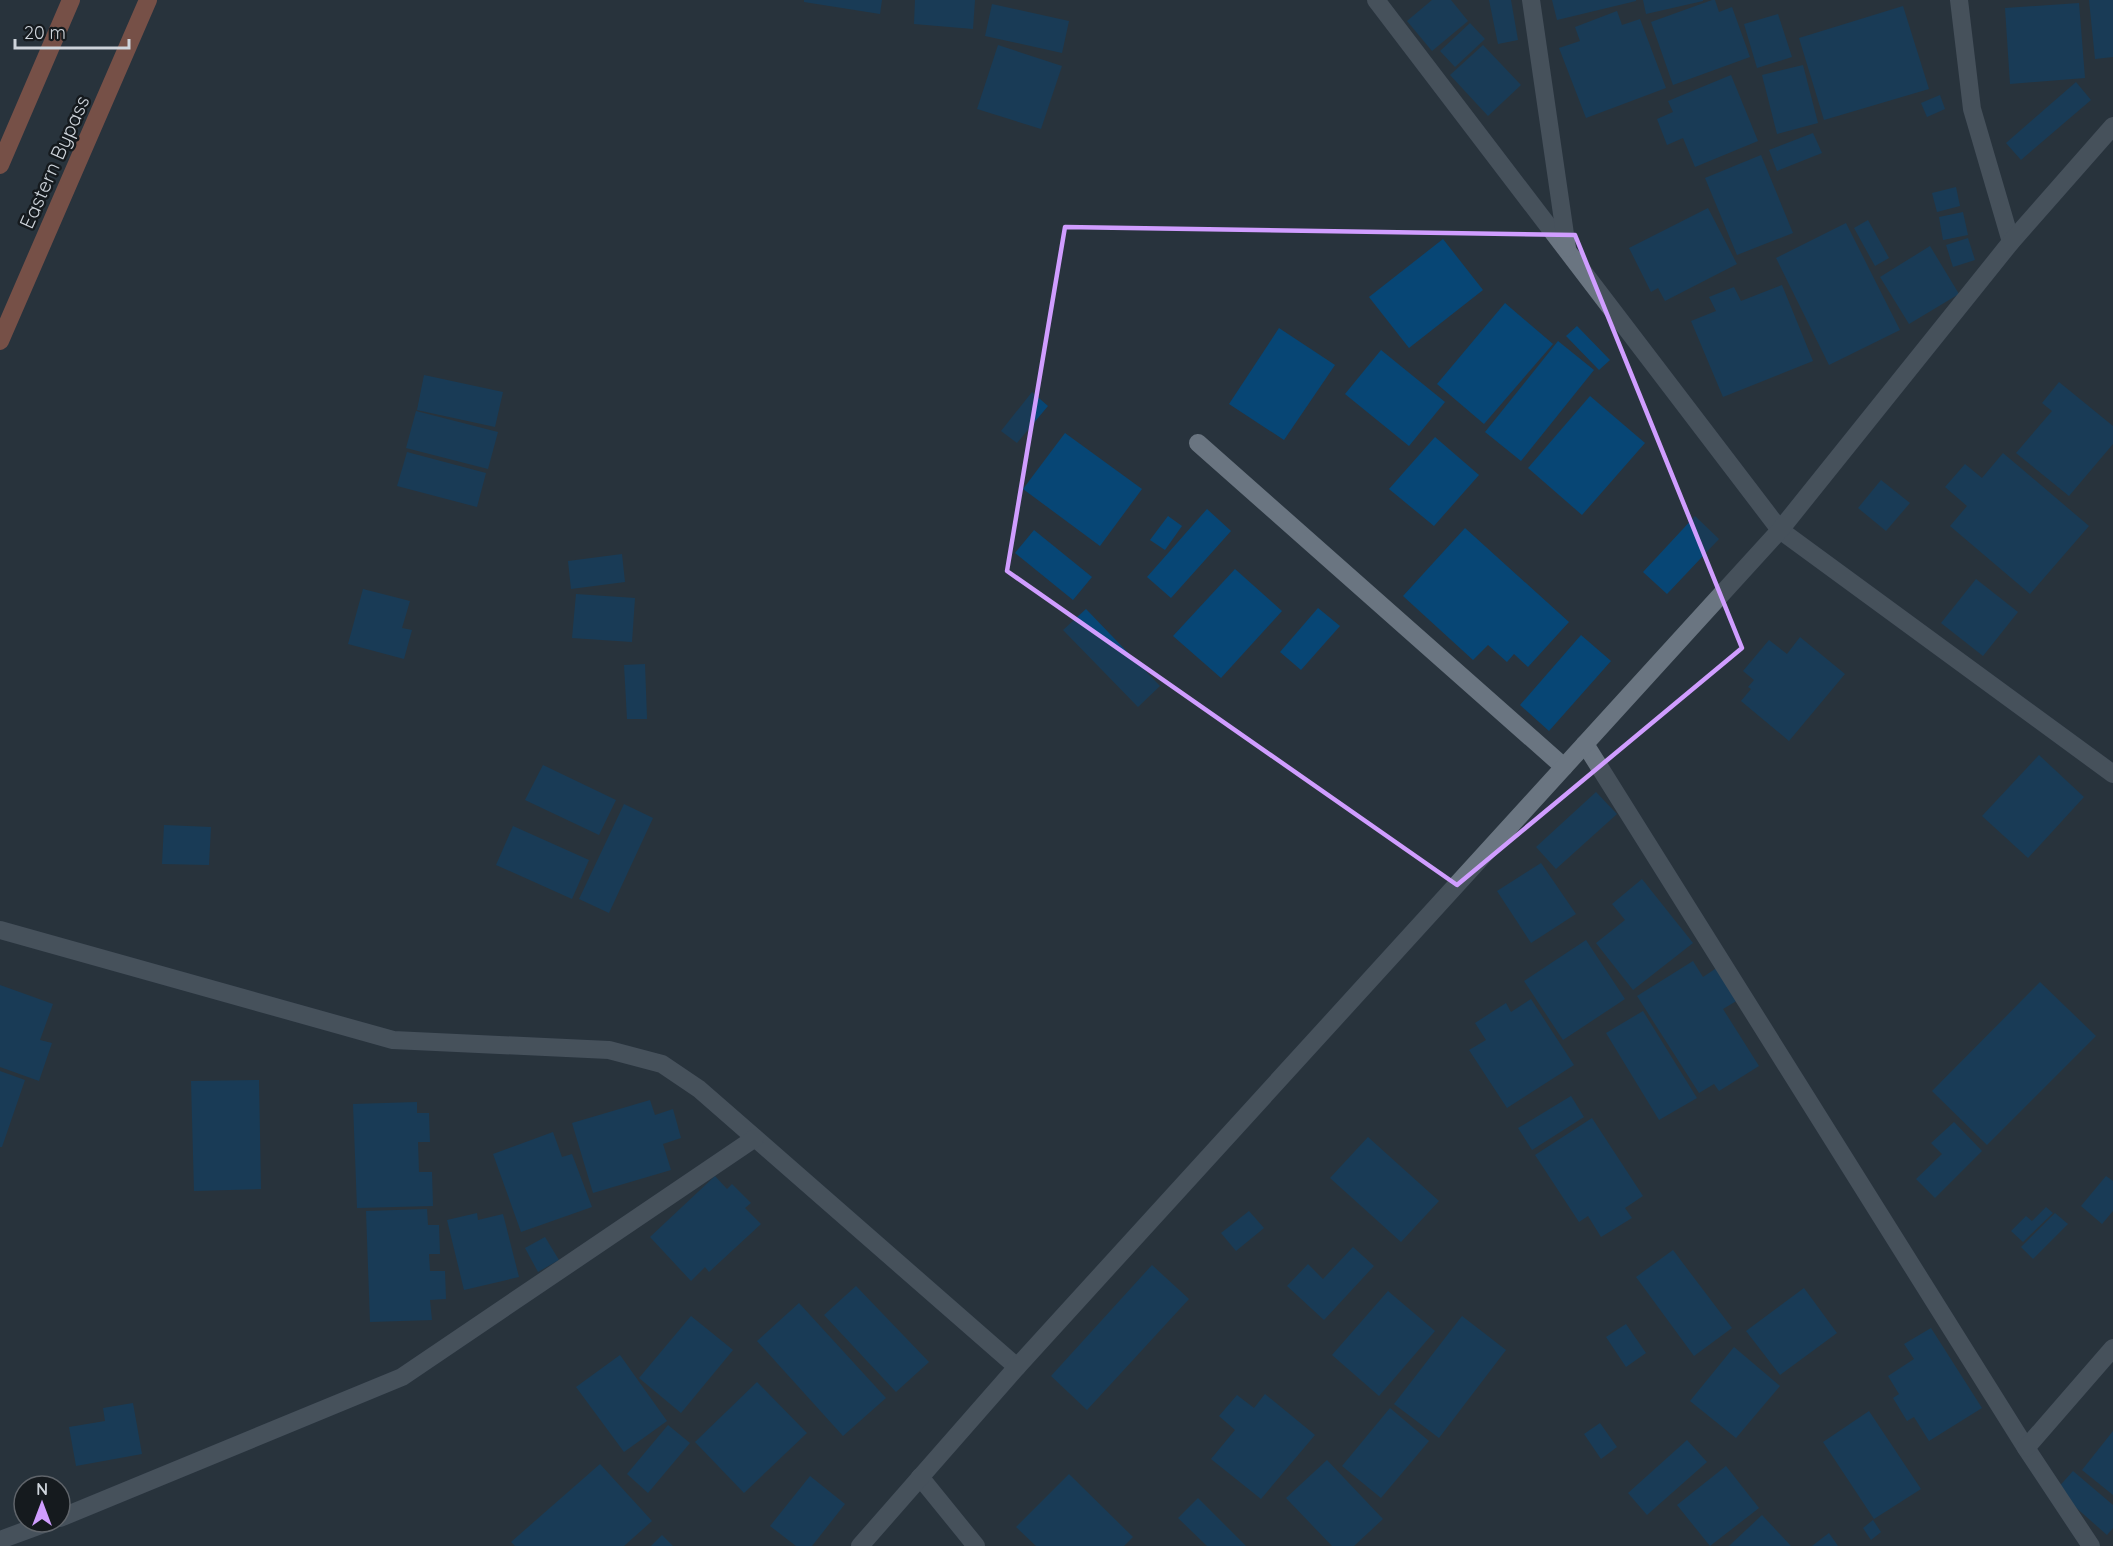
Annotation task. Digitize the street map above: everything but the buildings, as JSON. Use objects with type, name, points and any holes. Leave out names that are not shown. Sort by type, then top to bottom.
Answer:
[{"type":"highway","points":[[0,165],[71,0]]},
{"type":"highway","name":"Eastern Bypass","points":[[0,341],[148,0]]},
{"type":"street","points":[[1376,0],[1780,530],[2113,774]]},
{"type":"street","points":[[1531,0],[1567,250]]},
{"type":"street","points":[[1959,0],[1972,109],[2011,242]]},
{"type":"street","points":[[860,1546],[1017,1367],[1780,530],[2011,242],[2113,126]]},
{"type":"street","points":[[1198,443],[1564,767]]},
{"type":"street","points":[[1585,744],[2026,1448],[2091,1546]]},
{"type":"street","points":[[0,930],[393,1040],[609,1050],[662,1064],[699,1089],[1017,1367]]},
{"type":"street","points":[[72,1513],[402,1377],[755,1138]]},
{"type":"street","points":[[2026,1448],[2113,1348]]},
{"type":"street","points":[[920,1478],[976,1546]]},
{"type":"street","points":[[0,1540],[16,1534]]},
{"type":"highlighted area","points":[[1065,227],[1575,235],[1742,648],[1457,885],[1007,571]]}]
